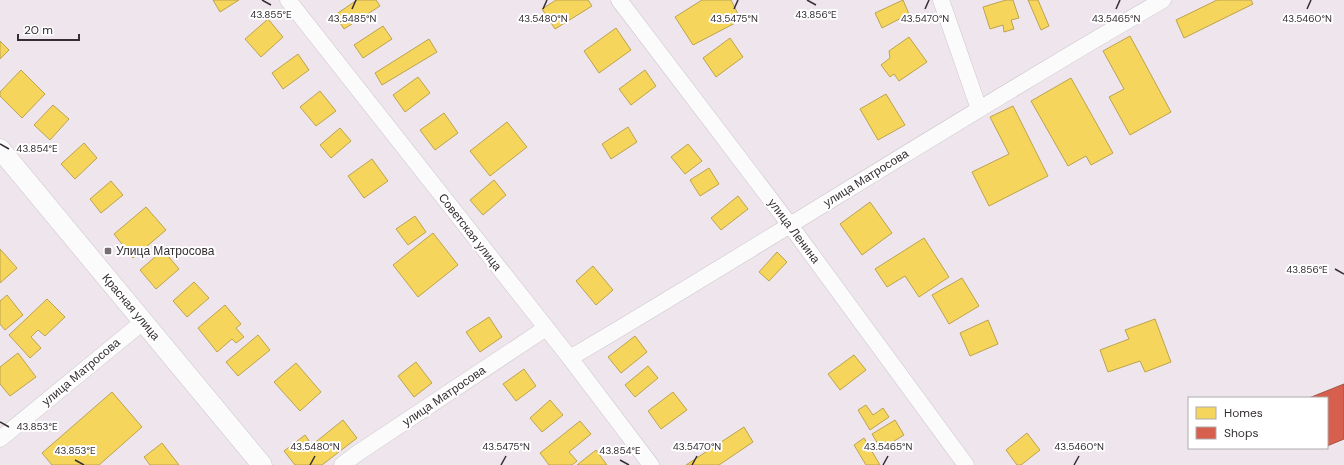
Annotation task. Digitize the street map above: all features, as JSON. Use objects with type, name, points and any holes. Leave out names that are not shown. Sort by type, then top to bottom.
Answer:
[{"type":"street","name":"Советская улица","points":[[288,0],[570,358],[651,465]]},
{"type":"street","name":"улица Ленина","points":[[619,0],[790,225],[966,465]]},
{"type":"street","points":[[941,0],[979,108]]},
{"type":"street","name":"улица Матросова","points":[[570,358],[790,225],[979,108],[1163,0]]},
{"type":"street","name":"Красная улица","points":[[0,149],[144,320],[262,465]]},
{"type":"street","name":"улица Матросова","points":[[0,439],[144,320]]},
{"type":"street","name":"улица Матросова","points":[[342,465],[546,328]]},
{"type":"building: Homes","points":[[213,0],[239,0],[220,12]]},
{"type":"building: Homes","points":[[357,0],[376,0],[380,6],[344,29],[335,15]]},
{"type":"building: Homes","points":[[556,0],[588,0],[592,6],[555,29],[542,9]]},
{"type":"building: Homes","points":[[702,0],[731,0],[741,20],[693,45],[675,17]]},
{"type":"building: Homes","points":[[903,0],[909,14],[882,28],[875,13]]},
{"type":"building: Homes","points":[[1006,0],[1013,0],[1019,18],[1011,20],[1014,29],[1004,32],[1003,25],[990,29],[983,7]]},
{"type":"building: Homes","points":[[1028,0],[1038,0],[1049,26],[1041,30]]},
{"type":"building: Homes","points":[[1217,0],[1251,0],[1253,4],[1184,38],[1176,20]]},
{"type":"building: Homes","points":[[268,19],[283,37],[261,57],[245,39]]},
{"type":"building: Homes","points":[[383,26],[392,39],[363,58],[354,45]]},
{"type":"building: Homes","points":[[616,28],[631,50],[599,73],[584,51]]},
{"type":"building: Homes","points":[[1130,36],[1171,112],[1130,135],[1109,97],[1124,89],[1103,51]]},
{"type":"building: Homes","points":[[909,37],[927,62],[899,81],[894,74],[890,77],[881,65],[890,58],[889,51]]},
{"type":"building: Homes","points":[[730,38],[743,57],[716,77],[703,58]]},
{"type":"building: Homes","points":[[429,39],[437,52],[382,85],[375,73]]},
{"type":"building: Homes","points":[[0,41],[9,50],[0,59]]},
{"type":"building: Homes","points":[[298,54],[309,70],[283,89],[272,73]]},
{"type":"building: Homes","points":[[21,70],[45,94],[22,118],[0,96],[0,92]]},
{"type":"building: Homes","points":[[645,70],[656,86],[631,105],[619,89]]},
{"type":"building: Homes","points":[[418,77],[430,93],[405,112],[393,95]]},
{"type":"building: Homes","points":[[1071,78],[1113,153],[1091,165],[1086,156],[1068,166],[1031,101]]},
{"type":"building: Homes","points":[[320,91],[336,111],[316,126],[300,107]]},
{"type":"building: Homes","points":[[886,94],[905,125],[878,140],[860,109]]},
{"type":"building: Homes","points":[[53,105],[69,119],[50,140],[34,125]]},
{"type":"building: Homes","points":[[1013,106],[1048,176],[989,206],[972,172],[1009,154],[990,117]]},
{"type":"building: Homes","points":[[444,113],[458,133],[435,150],[420,130]]},
{"type":"building: Homes","points":[[507,122],[527,147],[490,176],[470,151]]},
{"type":"building: Homes","points":[[628,127],[637,142],[611,159],[602,144]]},
{"type":"building: Homes","points":[[340,128],[351,141],[331,158],[320,145]]},
{"type":"building: Homes","points":[[84,143],[97,158],[75,179],[61,164]]},
{"type":"building: Homes","points":[[688,144],[702,161],[685,174],[671,157]]},
{"type":"building: Homes","points":[[372,159],[388,181],[364,198],[348,176]]},
{"type":"building: Homes","points":[[709,168],[719,184],[700,196],[690,180]]},
{"type":"building: Homes","points":[[494,180],[506,195],[483,215],[470,200]]},
{"type":"building: Homes","points":[[111,181],[123,195],[101,213],[90,199]]},
{"type":"building: Homes","points":[[738,196],[748,209],[721,230],[711,218]]},
{"type":"building: Homes","points":[[870,202],[892,233],[862,255],[840,224]]},
{"type":"building: Homes","points":[[146,207],[166,230],[133,258],[114,234]]},
{"type":"building: Homes","points":[[415,216],[426,232],[408,245],[396,229]]},
{"type":"building: Homes","points":[[433,233],[458,265],[418,297],[393,265]]},
{"type":"building: Homes","points":[[924,238],[949,277],[919,297],[905,276],[887,287],[875,269]]},
{"type":"building: Homes","points":[[0,249],[17,268],[0,283]]},
{"type":"building: Homes","points":[[163,250],[179,269],[156,289],[140,270]]},
{"type":"building: Homes","points":[[777,252],[787,262],[769,281],[759,272]]},
{"type":"building: Homes","points":[[593,266],[613,290],[596,305],[576,281]]},
{"type":"building: Homes","points":[[962,278],[979,306],[949,324],[932,295]]},
{"type":"building: Homes","points":[[194,282],[209,298],[187,317],[173,301]]},
{"type":"building: Homes","points":[[7,295],[23,315],[5,330],[0,324],[0,301]]},
{"type":"building: Homes","points":[[47,299],[65,317],[45,336],[38,330],[31,337],[41,348],[30,358],[9,335]]},
{"type":"building: Homes","points":[[225,305],[241,324],[236,328],[244,337],[236,343],[232,339],[217,352],[198,328]]},
{"type":"building: Homes","points":[[489,317],[502,337],[480,352],[466,332]]},
{"type":"building: Homes","points":[[1155,319],[1171,362],[1145,372],[1140,361],[1108,372],[1100,350],[1129,339],[1125,330]]},
{"type":"building: Homes","points":[[988,320],[998,344],[970,356],[960,333]]},
{"type":"building: Homes","points":[[258,335],[270,350],[238,376],[226,362]]},
{"type":"building: Homes","points":[[635,336],[647,352],[621,373],[608,357]]},
{"type":"building: Homes","points":[[18,353],[36,377],[10,396],[0,384],[0,367]]},
{"type":"building: Homes","points":[[854,355],[866,370],[840,390],[828,374]]},
{"type":"building: Homes","points":[[416,362],[432,383],[414,397],[398,376]]},
{"type":"building: Homes","points":[[296,363],[321,392],[300,411],[274,382]]},
{"type":"building: Homes","points":[[648,366],[658,378],[635,397],[625,385]]},
{"type":"building: Homes","points":[[524,369],[536,386],[516,401],[503,384]]},
{"type":"building: Homes","points":[[112,392],[142,427],[99,465],[52,465],[42,453]]},
{"type":"building: Homes","points":[[673,392],[687,410],[661,429],[648,411]]},
{"type":"building: Homes","points":[[550,400],[563,415],[542,432],[530,418]]},
{"type":"building: Homes","points":[[866,405],[873,415],[883,408],[889,417],[870,430],[858,410]]},
{"type":"building: Homes","points":[[343,420],[357,438],[322,465],[295,465],[284,451],[305,435],[312,445]]},
{"type":"building: Homes","points":[[895,420],[904,435],[881,449],[872,434]]},
{"type":"building: Homes","points":[[580,421],[591,434],[569,452],[577,461],[572,465],[549,465],[540,453]]},
{"type":"building: Homes","points":[[744,427],[753,442],[719,465],[686,465]]},
{"type":"building: Homes","points":[[1027,433],[1040,450],[1021,465],[1017,465],[1006,450]]},
{"type":"building: Homes","points":[[864,438],[880,465],[866,465],[854,445]]},
{"type":"building: Homes","points":[[162,443],[179,465],[150,465],[144,457]]},
{"type":"building: Homes","points":[[596,450],[607,465],[577,465]]},
{"type":"building: Shops","points":[[1344,384],[1344,439],[1328,446],[1328,397],[1312,397]]},
{"type":"place","name":"Улица Матросова","points":[[108,251]]}]
